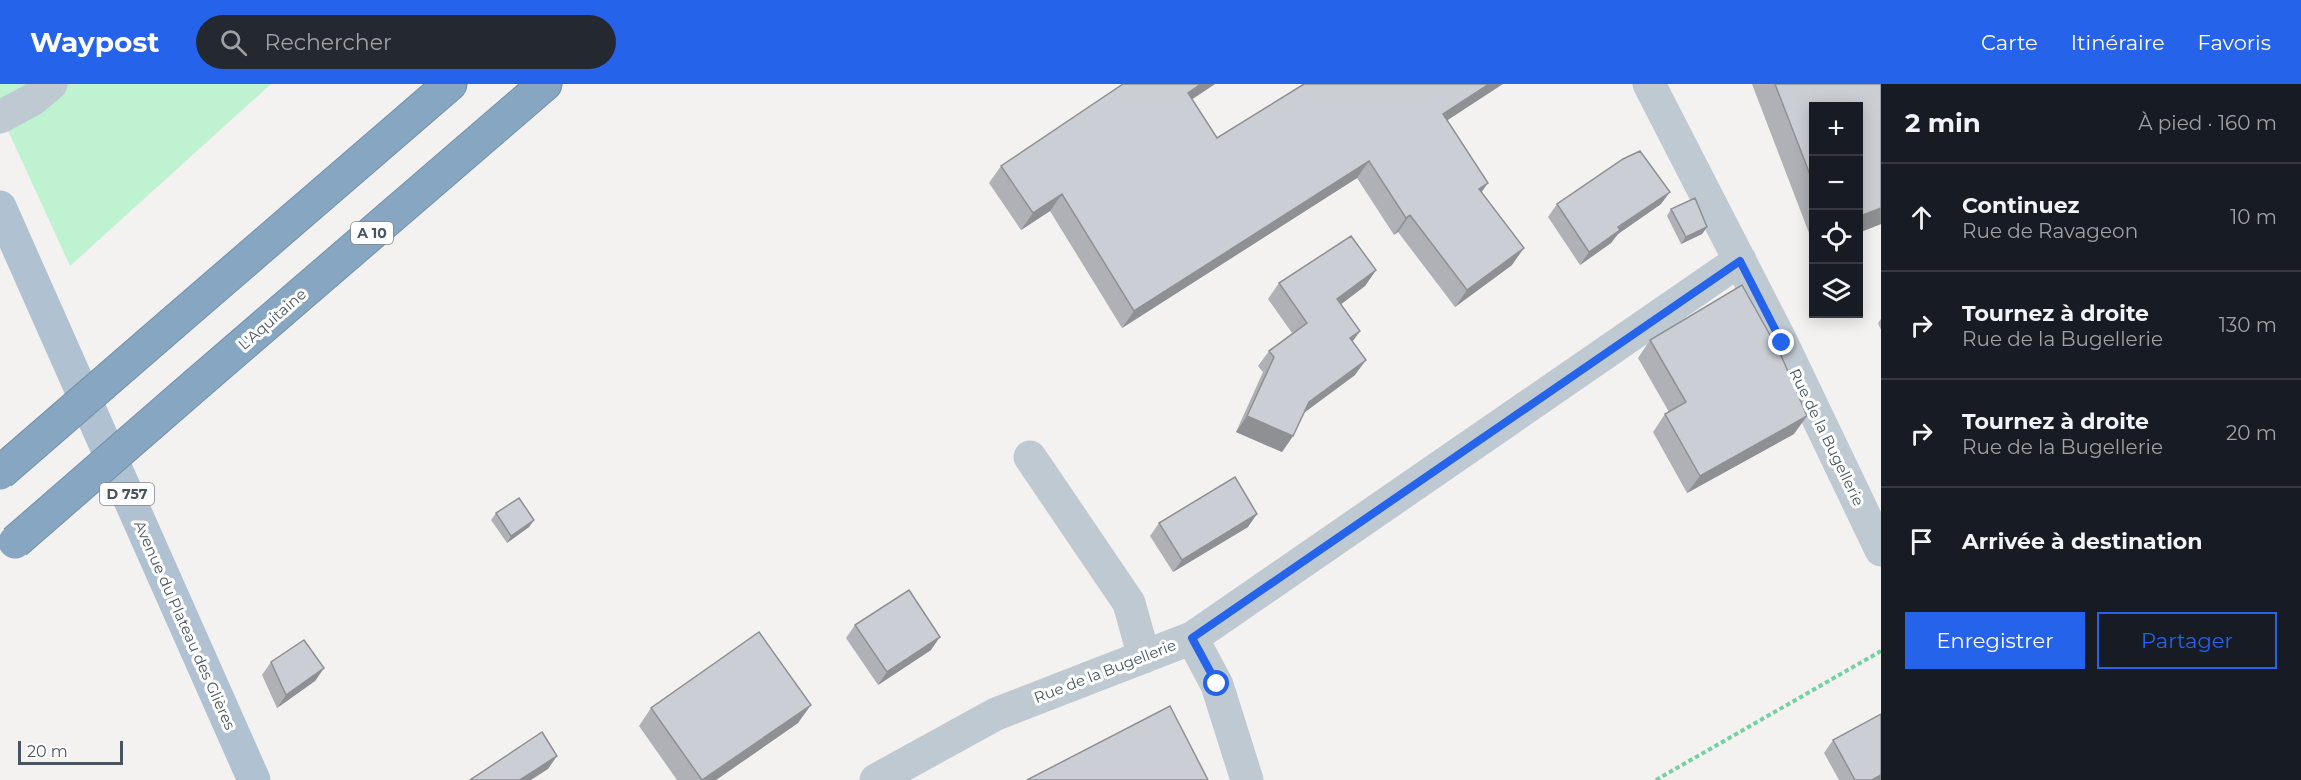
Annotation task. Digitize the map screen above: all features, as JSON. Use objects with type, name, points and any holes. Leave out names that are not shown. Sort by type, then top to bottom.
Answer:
[{"type":"highway","points":[[0,472],[450,84]]},
{"type":"highway","name":"L'Aquitaine","points":[[8,549],[545,84]]},
{"type":"main road","name":"Avenue du Plateau des Glières","points":[[0,207],[254,780]]},
{"type":"street","points":[[0,117],[32,100],[51,84]]},
{"type":"street","name":"Rue de la Bugellerie","points":[[1649,84],[1740,261],[1881,550]]},
{"type":"street","name":"Rue de la Bugellerie","points":[[876,780],[996,714],[1192,638],[1740,261]]},
{"type":"street","points":[[1030,457],[1129,603],[1143,657]]},
{"type":"street","points":[[1192,638],[1217,684],[1246,780]]},
{"type":"path","points":[[1656,780],[1881,651]]},
{"type":"green space","points":[[0,84],[271,84],[70,266],[0,113]]},
{"type":"building","points":[[1123,84],[1201,84],[1188,93],[1217,138],[1304,84],[1489,84],[1443,114],[1488,183],[1479,189],[1524,248],[1467,290],[1410,215],[1406,218],[1369,161],[1134,311],[1062,194],[1033,213],[1001,166]]},
{"type":"building","points":[[1775,84],[1881,84],[1881,208],[1863,215],[1863,102],[1809,102],[1809,172]]},
{"type":"building","points":[[1640,151],[1670,192],[1618,227],[1620,230],[1589,252],[1557,204],[1623,159]]},
{"type":"building","points":[[1695,198],[1707,227],[1686,237],[1671,209]]},
{"type":"building","points":[[1351,236],[1376,270],[1337,299],[1360,331],[1350,338],[1366,360],[1309,402],[1293,436],[1247,416],[1274,357],[1269,351],[1307,323],[1279,283]]},
{"type":"building","points":[[1742,285],[1780,353],[1807,416],[1700,476],[1665,414],[1686,402],[1650,340]]},
{"type":"building","points":[[1235,477],[1257,514],[1182,560],[1159,523]]},
{"type":"building","points":[[519,498],[534,520],[511,536],[496,513]]},
{"type":"building","points":[[909,590],[940,637],[887,672],[855,625]]},
{"type":"building","points":[[759,632],[811,705],[702,780],[651,708]]},
{"type":"building","points":[[304,640],[324,668],[286,695],[271,662]]},
{"type":"building","points":[[1170,706],[1208,780],[1027,780]]},
{"type":"building","points":[[1881,714],[1881,775],[1872,780],[1855,780],[1833,740]]},
{"type":"building","points":[[542,732],[557,756],[520,780],[470,780]]},
{"type":"route","points":[[1217,684],[1192,638],[1740,261],[1782,343]]}]
